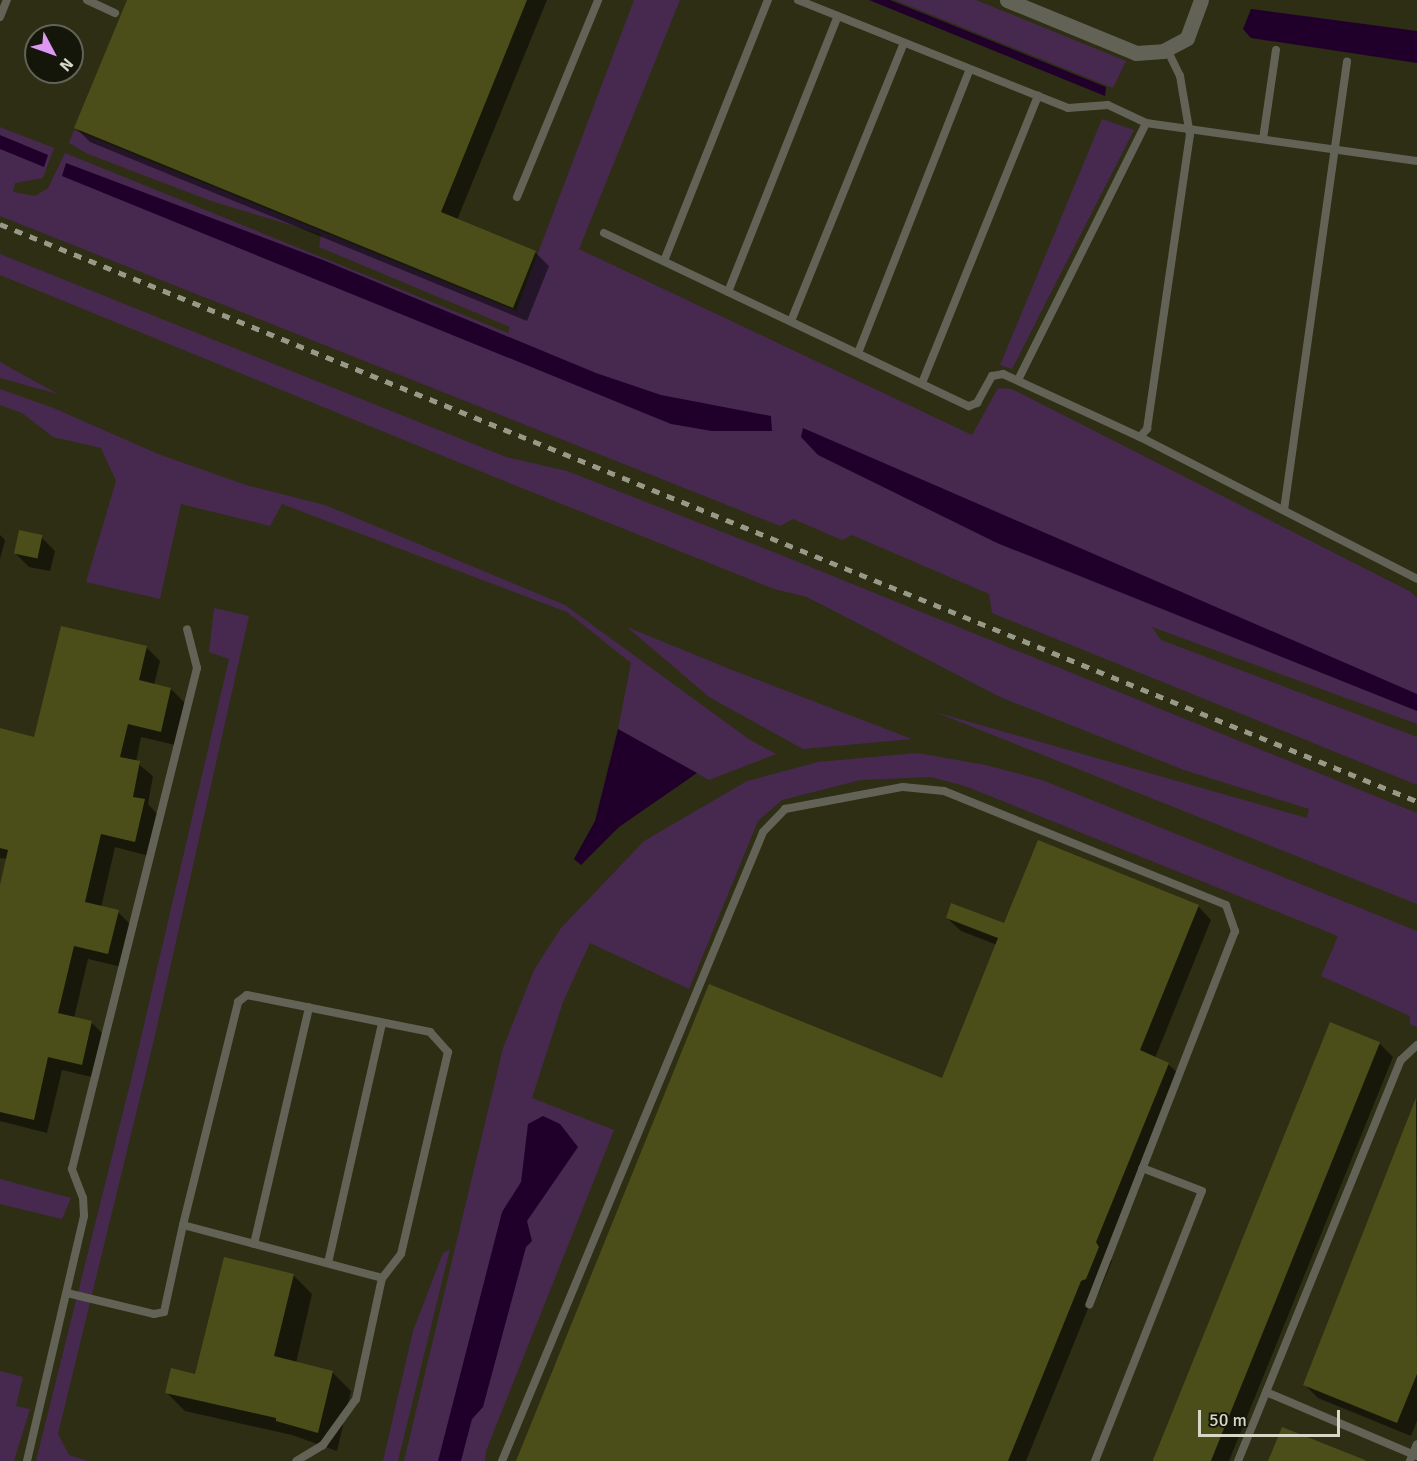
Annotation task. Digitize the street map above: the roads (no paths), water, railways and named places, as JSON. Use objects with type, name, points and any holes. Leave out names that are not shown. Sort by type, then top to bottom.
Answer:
[{"type":"street","points":[[1007,0],[1136,52],[1167,49],[1187,38],[1201,0]]},
{"type":"lane","points":[[0,17],[7,0]]},
{"type":"lane","points":[[87,0],[115,13]]},
{"type":"lane","points":[[517,197],[598,0]]},
{"type":"lane","points":[[664,261],[768,0]]},
{"type":"lane","points":[[798,0],[1068,108],[1108,105],[1146,123],[1417,161]]},
{"type":"lane","points":[[728,292],[838,16]]},
{"type":"lane","points":[[791,321],[904,43]]},
{"type":"lane","points":[[1140,437],[1147,429],[1189,129],[1180,76],[1167,49]]},
{"type":"lane","points":[[1263,139],[1276,50]]},
{"type":"lane","points":[[1284,510],[1347,61]]},
{"type":"lane","points":[[858,353],[970,69]]},
{"type":"lane","points":[[922,384],[1038,96]]},
{"type":"lane","points":[[1018,380],[1146,123]]},
{"type":"lane","points":[[604,233],[969,406],[977,403],[992,376],[1003,374],[1018,380],[1140,437],[1417,579]]},
{"type":"lane","points":[[27,1461],[84,1216],[83,1198],[72,1169],[197,668],[187,629]]},
{"type":"lane","points":[[502,1461],[763,832],[785,809],[903,787],[944,791],[1226,905],[1235,931],[1089,1305]]},
{"type":"lane","points":[[66,1293],[154,1314],[164,1312],[238,1002],[247,995],[430,1032],[448,1052],[401,1254],[382,1278],[356,1399],[323,1446],[296,1461]]},
{"type":"lane","points":[[254,1244],[309,1007]]},
{"type":"lane","points":[[328,1263],[382,1023]]},
{"type":"lane","points":[[1238,1461],[1401,1060],[1417,1046]]},
{"type":"lane","points":[[1095,1461],[1202,1191],[1142,1168]]},
{"type":"lane","points":[[183,1225],[382,1278]]},
{"type":"lane","points":[[1266,1392],[1414,1457],[1417,1444]]},
{"type":"railway","points":[[0,224],[1417,801]]}]
